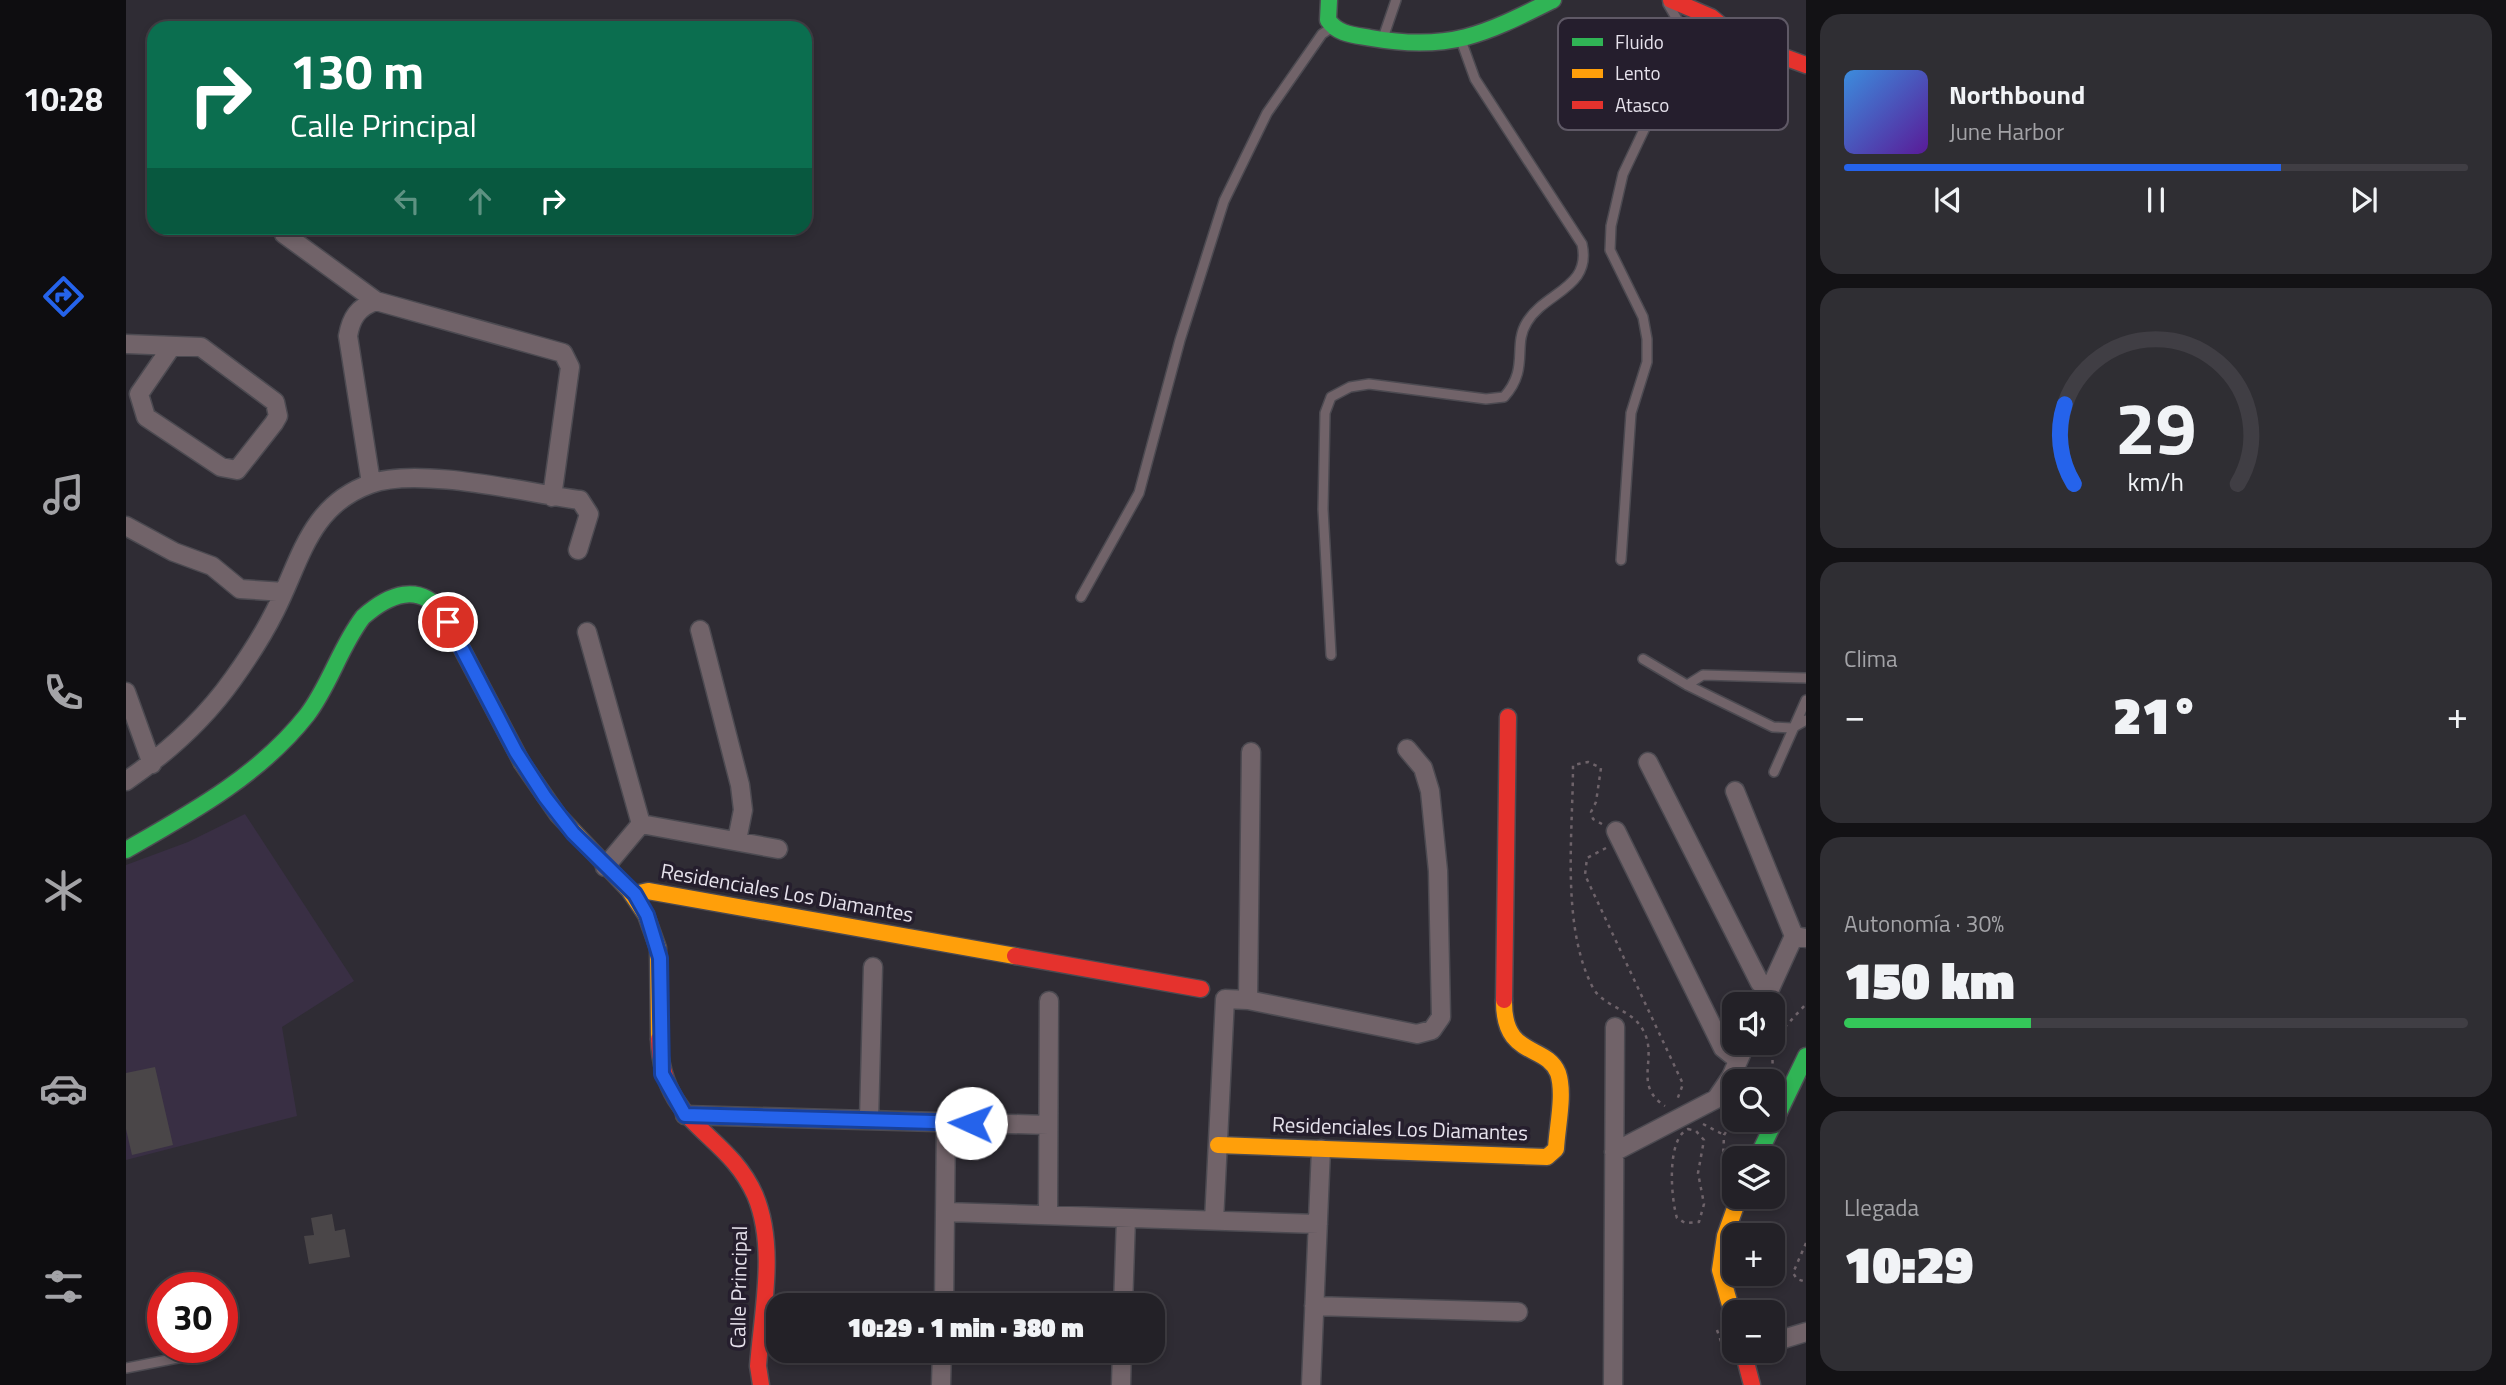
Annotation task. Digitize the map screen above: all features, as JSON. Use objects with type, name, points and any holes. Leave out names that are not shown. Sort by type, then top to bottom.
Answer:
[{"type":"street","points":[[1329,0],[1328,20],[1332,27],[1340,32],[1408,46],[1462,43],[1553,0]]},
{"type":"street","points":[[1671,0],[1712,18]]},
{"type":"street","points":[[1788,58],[1806,65]]},
{"type":"street","points":[[285,235],[376,301],[564,353],[570,367],[552,497]]},
{"type":"street","points":[[371,483],[348,336],[354,315],[364,305],[376,301]]},
{"type":"street","points":[[126,344],[193,344],[208,350],[275,402],[278,416],[274,424],[237,470],[221,467],[146,417],[139,403],[139,394],[172,346]]},
{"type":"street","points":[[126,781],[152,764],[199,721],[233,679],[284,592],[311,530],[329,509],[371,483],[417,479],[456,481],[580,500],[589,514],[578,550]]},
{"type":"street","points":[[126,526],[174,552],[212,566],[240,589],[284,592]]},
{"type":"street","name":"Residenciales Los Diamantes","points":[[126,850],[195,811],[294,731],[325,688],[352,627],[366,611],[382,601],[409,592],[433,602],[448,622],[516,752],[538,786],[573,833],[635,894],[648,891],[1201,989]]},
{"type":"street","points":[[700,630],[740,785],[743,810],[737,840]]},
{"type":"street","points":[[587,632],[641,824]]},
{"type":"street","points":[[126,692],[152,764]]},
{"type":"street","name":"Residenciales Los Diamantes","points":[[1218,1145],[1539,1158],[1550,1155],[1558,1146],[1560,1077],[1548,1060],[1519,1045],[1507,1028],[1504,1008],[1508,717]]},
{"type":"street","points":[[1214,1221],[1224,1002],[1227,998],[1417,1034],[1432,1030],[1442,1012],[1436,837],[1427,777],[1407,749]]},
{"type":"street","points":[[1248,1000],[1251,752]]},
{"type":"street","points":[[1648,762],[1765,992]]},
{"type":"street","points":[[1735,791],[1800,937],[1769,992]]},
{"type":"street","points":[[641,824],[778,849]]},
{"type":"street","points":[[605,867],[641,824]]},
{"type":"street","points":[[1610,834],[1723,1048],[1738,1060]]},
{"type":"street","name":"Calle Principal","points":[[635,894],[653,929],[660,958],[662,1074],[697,1131],[739,1167],[761,1211],[765,1235],[758,1366],[761,1385]]},
{"type":"street","points":[[869,1120],[873,967]]},
{"type":"street","points":[[1048,1215],[1049,1002]]},
{"type":"street","points":[[1613,1385],[1615,1027]]},
{"type":"street","points":[[1615,1152],[1680,1124],[1716,1099],[1740,1055]]},
{"type":"street","points":[[1763,1146],[1806,1056]]},
{"type":"street","points":[[685,1115],[1048,1125]]},
{"type":"street","points":[[944,1293],[946,1122]]},
{"type":"street","points":[[1311,1385],[1321,1149]]},
{"type":"street","points":[[1729,1300],[1720,1270],[1725,1236],[1735,1209]]},
{"type":"street","points":[[946,1212],[1318,1224]]},
{"type":"street","points":[[1123,1293],[1126,1218]]},
{"type":"street","points":[[1314,1306],[1518,1312]]},
{"type":"street","points":[[1785,1338],[1806,1332]]},
{"type":"street","points":[[942,1363],[942,1385]]},
{"type":"street","points":[[1121,1385],[1122,1363]]},
{"type":"street","points":[[1746,1363],[1752,1385]]},
{"type":"lane","points":[[1382,41],[1396,0]]},
{"type":"lane","points":[[1665,0],[1676,18]]},
{"type":"lane","points":[[1081,597],[1139,493],[1180,340],[1224,201],[1266,113],[1322,34],[1332,27]]},
{"type":"lane","points":[[1331,655],[1323,509],[1325,413],[1331,397],[1350,387],[1369,384],[1486,399],[1504,397],[1520,372],[1524,325],[1534,311],[1564,290],[1580,272],[1585,259],[1582,244],[1475,79],[1462,43]]},
{"type":"lane","points":[[1621,560],[1632,413],[1647,362],[1647,339],[1643,317],[1610,250],[1611,226],[1623,174],[1644,130]]},
{"type":"lane","points":[[1643,659],[1688,685],[1773,727],[1792,728],[1806,720]]},
{"type":"lane","points":[[1688,685],[1703,675],[1806,678]]},
{"type":"lane","points":[[1774,772],[1806,700]]},
{"type":"lane","points":[[126,1368],[152,1363]]},
{"type":"path","points":[[1677,1100],[1683,1083],[1585,875],[1587,858],[1605,849],[1610,834],[1593,819],[1591,812],[1596,802],[1601,768],[1588,762],[1573,765],[1573,924],[1581,954],[1600,998],[1634,1017],[1643,1030],[1648,1044],[1649,1090],[1653,1099],[1665,1105],[1680,1124],[1704,1140],[1698,1173],[1703,1212],[1699,1222],[1695,1224],[1677,1218],[1672,1197],[1675,1144],[1680,1124]]},
{"type":"path","points":[[1785,1027],[1806,1004]]},
{"type":"path","points":[[1680,1124],[1724,1135]]},
{"type":"path","points":[[1806,1243],[1793,1273],[1797,1279],[1806,1282]]},
{"type":"shaded area","points":[[245,814],[354,981],[282,1027],[297,1116],[126,1160],[126,865],[188,842]]},
{"type":"building","points":[[155,1067],[173,1145],[132,1155],[126,1129],[126,1073]]},
{"type":"building","points":[[332,1214],[335,1231],[345,1229],[350,1257],[309,1264],[304,1236],[314,1235],[311,1218]]},
{"type":"traffic: fast","points":[[1329,0],[1328,20],[1337,29],[1371,38],[1423,43],[1445,41],[1486,31],[1553,0]]},
{"type":"traffic: fast","points":[[126,850],[223,791],[268,756],[307,715],[363,617],[393,597],[424,597],[443,613],[522,763]]},
{"type":"traffic: fast","points":[[1763,1146],[1806,1056]]},
{"type":"traffic: slow","points":[[522,763],[558,815],[629,890],[646,915],[658,948],[659,1039]]},
{"type":"traffic: slow","points":[[635,894],[648,891],[1015,956]]},
{"type":"traffic: slow","points":[[1218,1145],[1547,1157],[1556,1149],[1561,1100],[1558,1073],[1544,1057],[1517,1041],[1510,1032],[1504,1000]]},
{"type":"traffic: slow","points":[[1729,1300],[1720,1270],[1725,1236],[1735,1209]]},
{"type":"traffic: jam","points":[[1671,0],[1712,18]]},
{"type":"traffic: jam","points":[[1788,58],[1806,65]]},
{"type":"traffic: jam","points":[[1504,1000],[1508,717]]},
{"type":"traffic: jam","points":[[1015,956],[1201,989]]},
{"type":"traffic: jam","points":[[659,1039],[663,1068],[671,1091],[697,1126],[743,1173],[762,1215],[767,1258],[758,1366],[761,1385]]},
{"type":"traffic: jam","points":[[1746,1363],[1752,1385]]},
{"type":"route","points":[[448,622],[516,752],[545,797],[573,833],[635,894],[647,915],[660,958],[662,1074],[672,1097],[685,1115],[971,1123]]}]
